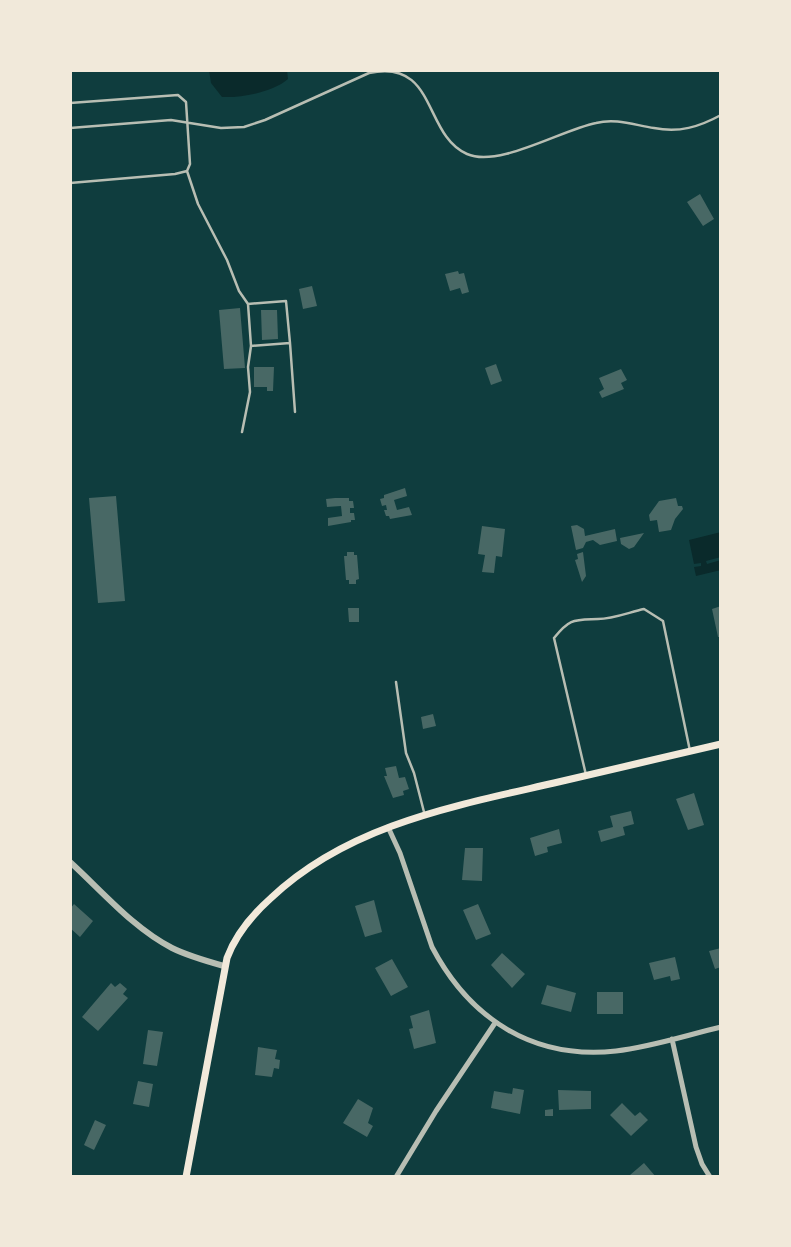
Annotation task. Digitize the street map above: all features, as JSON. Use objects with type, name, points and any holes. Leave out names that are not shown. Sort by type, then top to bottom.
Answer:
[{"type":"main road","points":[[186,1177],[224,967],[238,934],[258,910],[292,879],[335,850],[388,827],[586,775],[721,744]]},
{"type":"street","points":[[388,827],[439,961],[458,990],[495,1023],[529,1041],[566,1050],[617,1051],[721,1027]]},
{"type":"street","points":[[70,862],[161,942],[187,955],[224,967]]},
{"type":"street","points":[[396,1177],[495,1023]]},
{"type":"street","points":[[672,1039],[696,1147],[710,1177]]},
{"type":"lane","points":[[70,128],[164,120],[221,128],[251,125],[369,73],[384,71],[404,75],[417,85],[425,94],[450,143],[478,157],[499,156],[598,122],[623,122],[676,130],[698,126],[721,115]]},
{"type":"lane","points":[[70,103],[178,94],[186,102],[190,164],[187,171],[198,204],[227,260],[239,291],[248,304],[250,393],[242,432]]},
{"type":"lane","points":[[70,183],[187,171]]},
{"type":"lane","points":[[248,304],[286,301],[295,412]]},
{"type":"lane","points":[[251,346],[290,343]]},
{"type":"lane","points":[[586,775],[554,638],[566,622],[589,617],[598,619],[644,609],[663,621],[690,752]]},
{"type":"lane","points":[[396,682],[406,753],[425,816]]},
{"type":"water","points":[[209,70],[287,70],[288,79],[257,93],[222,97],[211,83]]},
{"type":"water","points":[[721,532],[721,557],[706,561],[707,564],[721,560],[721,570],[696,576],[694,567],[701,566],[701,563],[694,564],[689,540]]},
{"type":"building","points":[[700,194],[714,219],[703,226],[687,202]]},
{"type":"building","points":[[458,271],[459,274],[464,273],[469,292],[462,294],[460,288],[450,291],[445,274]]},
{"type":"building","points":[[312,286],[317,306],[303,309],[299,289]]},
{"type":"building","points":[[240,308],[245,368],[224,369],[219,310]]},
{"type":"building","points":[[261,310],[277,310],[278,339],[262,340]]},
{"type":"building","points":[[496,364],[502,381],[491,385],[485,368]]},
{"type":"building","points":[[254,367],[274,367],[273,391],[267,391],[267,387],[254,387]]},
{"type":"building","points":[[621,369],[627,380],[621,383],[624,389],[602,398],[599,392],[604,389],[599,378]]},
{"type":"building","points":[[405,488],[407,496],[394,500],[397,510],[409,507],[412,515],[390,519],[384,510],[387,510],[386,505],[382,506],[380,499]]},
{"type":"building","points":[[116,496],[125,601],[98,603],[89,498]]},
{"type":"building","points":[[349,498],[349,501],[353,501],[354,508],[350,508],[350,513],[354,513],[355,520],[328,526],[328,518],[342,516],[341,506],[327,507],[326,499]]},
{"type":"building","points":[[676,498],[678,506],[683,509],[671,530],[659,532],[657,520],[650,521],[649,515],[659,501]]},
{"type":"building","points":[[577,525],[584,529],[585,536],[615,529],[617,541],[600,545],[593,540],[576,550],[571,526]]},
{"type":"building","points":[[482,526],[505,529],[502,557],[496,556],[494,573],[482,572],[485,555],[478,554]]},
{"type":"building","points":[[644,533],[634,547],[629,549],[621,544],[620,538]]},
{"type":"building","points":[[347,552],[357,555],[359,579],[356,584],[349,584],[349,580],[346,580],[344,556],[347,556]]},
{"type":"building","points":[[583,552],[586,576],[582,582],[575,560],[578,559],[577,554]]},
{"type":"building","points":[[721,606],[721,637],[718,637],[712,609]]},
{"type":"building","points":[[348,608],[359,608],[359,622],[349,622]]},
{"type":"building","points":[[433,714],[436,726],[423,729],[421,717]]},
{"type":"building","points":[[396,766],[399,778],[405,777],[409,789],[403,791],[404,795],[393,798],[384,776],[387,776],[385,768]]},
{"type":"building","points":[[694,793],[704,825],[688,830],[676,799]]},
{"type":"building","points":[[631,811],[634,824],[623,827],[625,835],[601,842],[598,831],[613,827],[610,816]]},
{"type":"building","points":[[559,829],[562,843],[547,847],[548,852],[535,856],[530,838]]},
{"type":"building","points":[[465,848],[483,848],[482,881],[462,880]]},
{"type":"building","points":[[374,900],[382,932],[365,937],[355,906]]},
{"type":"building","points":[[74,904],[93,921],[80,937],[70,928],[70,909]]},
{"type":"building","points":[[478,904],[491,934],[476,940],[463,910]]},
{"type":"building","points":[[721,948],[721,967],[715,969],[709,951]]},
{"type":"building","points":[[502,953],[525,974],[512,988],[491,965]]},
{"type":"building","points":[[675,957],[680,979],[671,981],[670,976],[654,980],[649,963]]},
{"type":"building","points":[[392,959],[408,987],[391,996],[375,968]]},
{"type":"building","points":[[111,983],[115,987],[120,983],[127,989],[123,994],[128,998],[98,1031],[82,1017]]},
{"type":"building","points":[[547,985],[576,993],[571,1012],[541,1004]]},
{"type":"building","points":[[597,992],[623,992],[623,1014],[597,1014]]},
{"type":"building","points":[[429,1010],[436,1043],[414,1049],[409,1029],[413,1028],[410,1016]]},
{"type":"building","points":[[148,1030],[163,1032],[157,1066],[143,1064]]},
{"type":"building","points":[[258,1047],[277,1050],[275,1059],[280,1060],[279,1069],[274,1068],[272,1077],[255,1075]]},
{"type":"building","points":[[138,1081],[153,1084],[149,1107],[133,1104]]},
{"type":"building","points":[[513,1088],[524,1090],[520,1114],[491,1108],[494,1091],[512,1094]]},
{"type":"building","points":[[558,1090],[591,1091],[591,1109],[559,1110]]},
{"type":"building","points":[[358,1099],[373,1108],[368,1123],[373,1126],[367,1137],[343,1123]]},
{"type":"building","points":[[622,1103],[635,1116],[640,1112],[648,1120],[631,1136],[610,1115]]},
{"type":"building","points":[[553,1109],[553,1116],[545,1116],[545,1110]]},
{"type":"building","points":[[95,1120],[106,1125],[94,1150],[84,1145]]},
{"type":"building","points":[[644,1163],[656,1177],[630,1175]]}]
